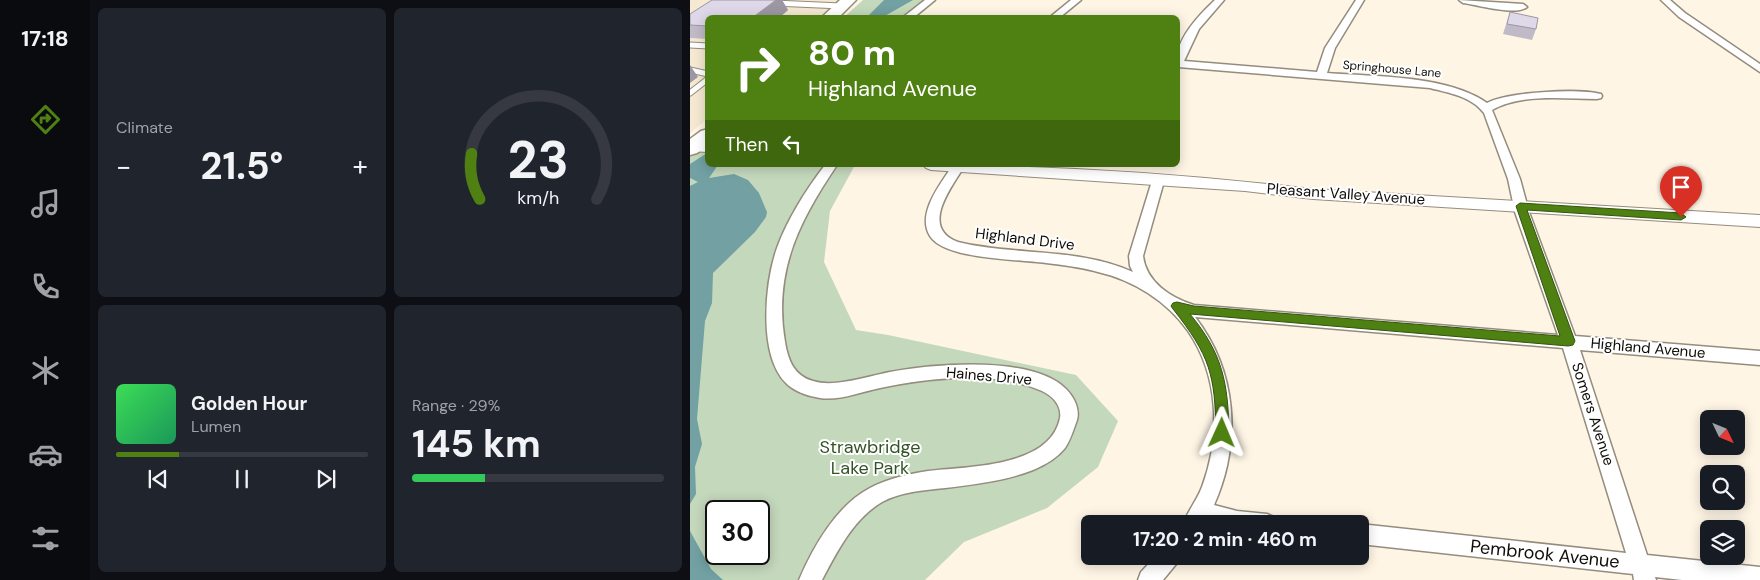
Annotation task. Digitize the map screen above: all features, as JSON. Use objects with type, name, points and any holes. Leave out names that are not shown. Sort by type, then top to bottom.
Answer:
[{"type":"highway","points":[[833,15],[863,0]]},
{"type":"highway","points":[[696,143],[705,124]]},
{"type":"street","points":[[910,15],[931,0]]},
{"type":"street","points":[[1057,15],[1077,0]]},
{"type":"street","points":[[1180,58],[1195,26],[1220,0]]},
{"type":"street","points":[[1321,76],[1330,48],[1360,0]]},
{"type":"street","points":[[1463,0],[1501,7],[1523,7]]},
{"type":"street","points":[[1665,0],[1682,15],[1760,70]]},
{"type":"street","name":"Springhouse Lane","points":[[1180,64],[1442,87],[1463,93],[1487,108]]},
{"type":"street","points":[[1487,108],[1497,102],[1518,98],[1596,96]]},
{"type":"street","name":"Somers Avenue","points":[[1487,108],[1514,179],[1520,206],[1568,341],[1643,573]]},
{"type":"street","name":"Haines Drive","points":[[810,580],[850,517],[862,504],[876,494],[906,482],[1001,471],[1035,461],[1048,454],[1058,443],[1069,416],[1069,404],[1056,388],[1044,382],[1018,376],[945,372],[890,379],[827,391],[808,388],[793,380],[783,363],[776,341],[775,288],[777,275],[803,206],[812,190],[830,167]]},
{"type":"street","name":"Pleasant Valley Avenue","points":[[958,167],[1245,186],[1313,194],[1760,221]]},
{"type":"street","name":"Highland Drive","points":[[958,167],[943,191],[932,218],[932,228],[936,236],[944,242],[970,249],[1084,263],[1128,274],[1147,284],[1177,306]]},
{"type":"street","points":[[1147,284],[1137,266],[1136,256],[1158,181]]},
{"type":"street","points":[[1177,306],[1208,348],[1214,363],[1222,396],[1222,433],[1218,472],[1198,515]]},
{"type":"street","name":"Highland Avenue","points":[[1177,306],[1194,311],[1760,358]]},
{"type":"street","name":"Pembrook Avenue","points":[[1369,535],[1643,573],[1760,578]]},
{"type":"street","points":[[1148,580],[1162,565]]},
{"type":"lane","points":[[772,3],[844,8]]},
{"type":"lane","points":[[690,45],[705,46]]},
{"type":"lane","points":[[690,70],[705,73]]},
{"type":"lane","points":[[690,93],[705,81]]},
{"type":"shaded area","points":[[690,0],[849,0],[830,15],[705,15],[705,121],[690,133]]},
{"type":"green space","points":[[863,0],[931,0],[910,15],[846,15]]},
{"type":"green space","name":"Strawbridge Lake Park","points":[[705,137],[705,167],[854,167],[830,211],[824,262],[856,330],[888,335],[1076,375],[1118,421],[1098,467],[1047,508],[964,542],[925,580],[690,580],[690,149]]},
{"type":"water","points":[[884,0],[913,0],[887,15],[869,15]]},
{"type":"water","points":[[705,154],[705,167],[717,167],[709,178],[734,174],[748,180],[759,193],[767,212],[766,217],[755,232],[713,273],[712,303],[705,321],[697,419],[702,444],[695,467],[696,494],[690,504],[690,186],[698,182],[690,178],[690,164]]},
{"type":"water","points":[[690,531],[705,558],[705,565],[709,565],[723,580],[690,580]]},
{"type":"building","points":[[712,0],[776,0],[756,15],[705,15],[705,26],[690,25],[690,14]]},
{"type":"building","points":[[1510,12],[1538,18],[1536,29],[1507,24]]},
{"type":"route","points":[[1222,433],[1222,396],[1214,363],[1201,336],[1177,306],[1194,311],[1568,341],[1564,325],[1520,206],[1681,217]]}]
